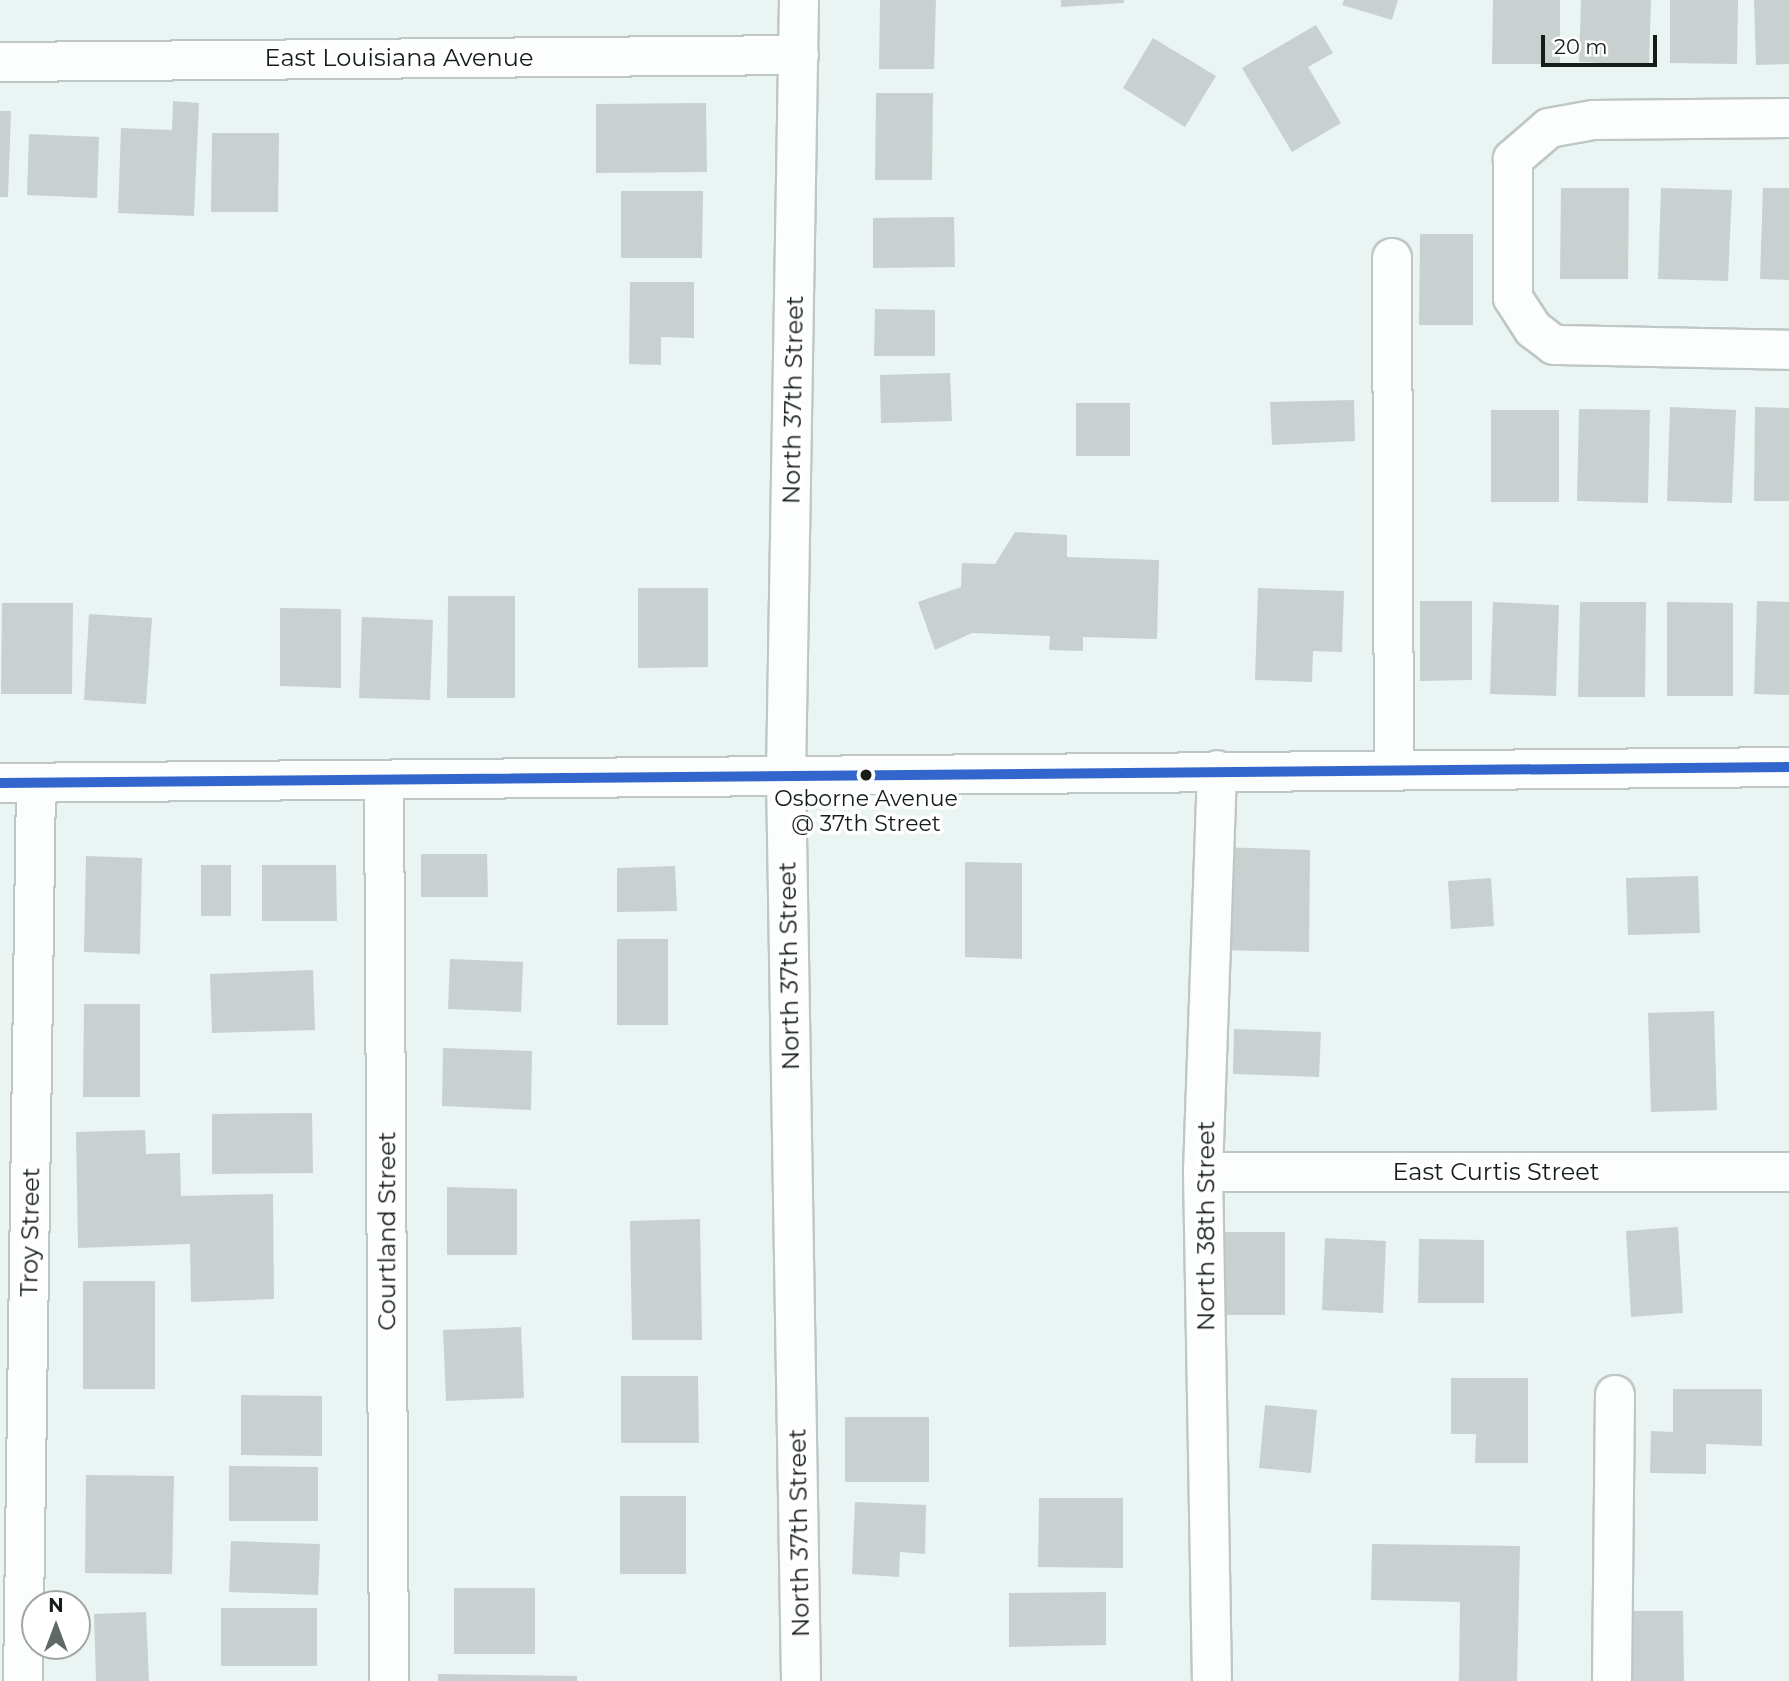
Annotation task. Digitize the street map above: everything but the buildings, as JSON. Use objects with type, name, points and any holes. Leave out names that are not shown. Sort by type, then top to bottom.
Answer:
[{"type":"street","name":"North 37th Street","points":[[799,0],[786,775],[801,1681]]},
{"type":"street","name":"East Louisiana Avenue","points":[[0,62],[799,55]]},
{"type":"street","points":[[1789,118],[1593,120],[1549,128],[1513,159],[1513,298],[1533,329],[1554,345],[1789,349]]},
{"type":"street","points":[[1392,258],[1394,769]]},
{"type":"street","points":[[18,783],[384,782],[1217,770],[1789,767]]},
{"type":"street","name":"North 38th Street","points":[[1212,1681],[1203,1172],[1217,770]]},
{"type":"street","name":"Courtland Street","points":[[384,782],[389,1681]]},
{"type":"street","name":"Troy Street","points":[[18,783],[23,1681]]},
{"type":"street","name":"East Curtis Street","points":[[1203,1172],[1789,1172]]},
{"type":"street","points":[[1612,1681],[1615,1395]]},
{"type":"transit line","points":[[0,783],[1789,767]]},
{"type":"place","name":"Osborne Avenue @ 37th Street","points":[[866,775]]}]
